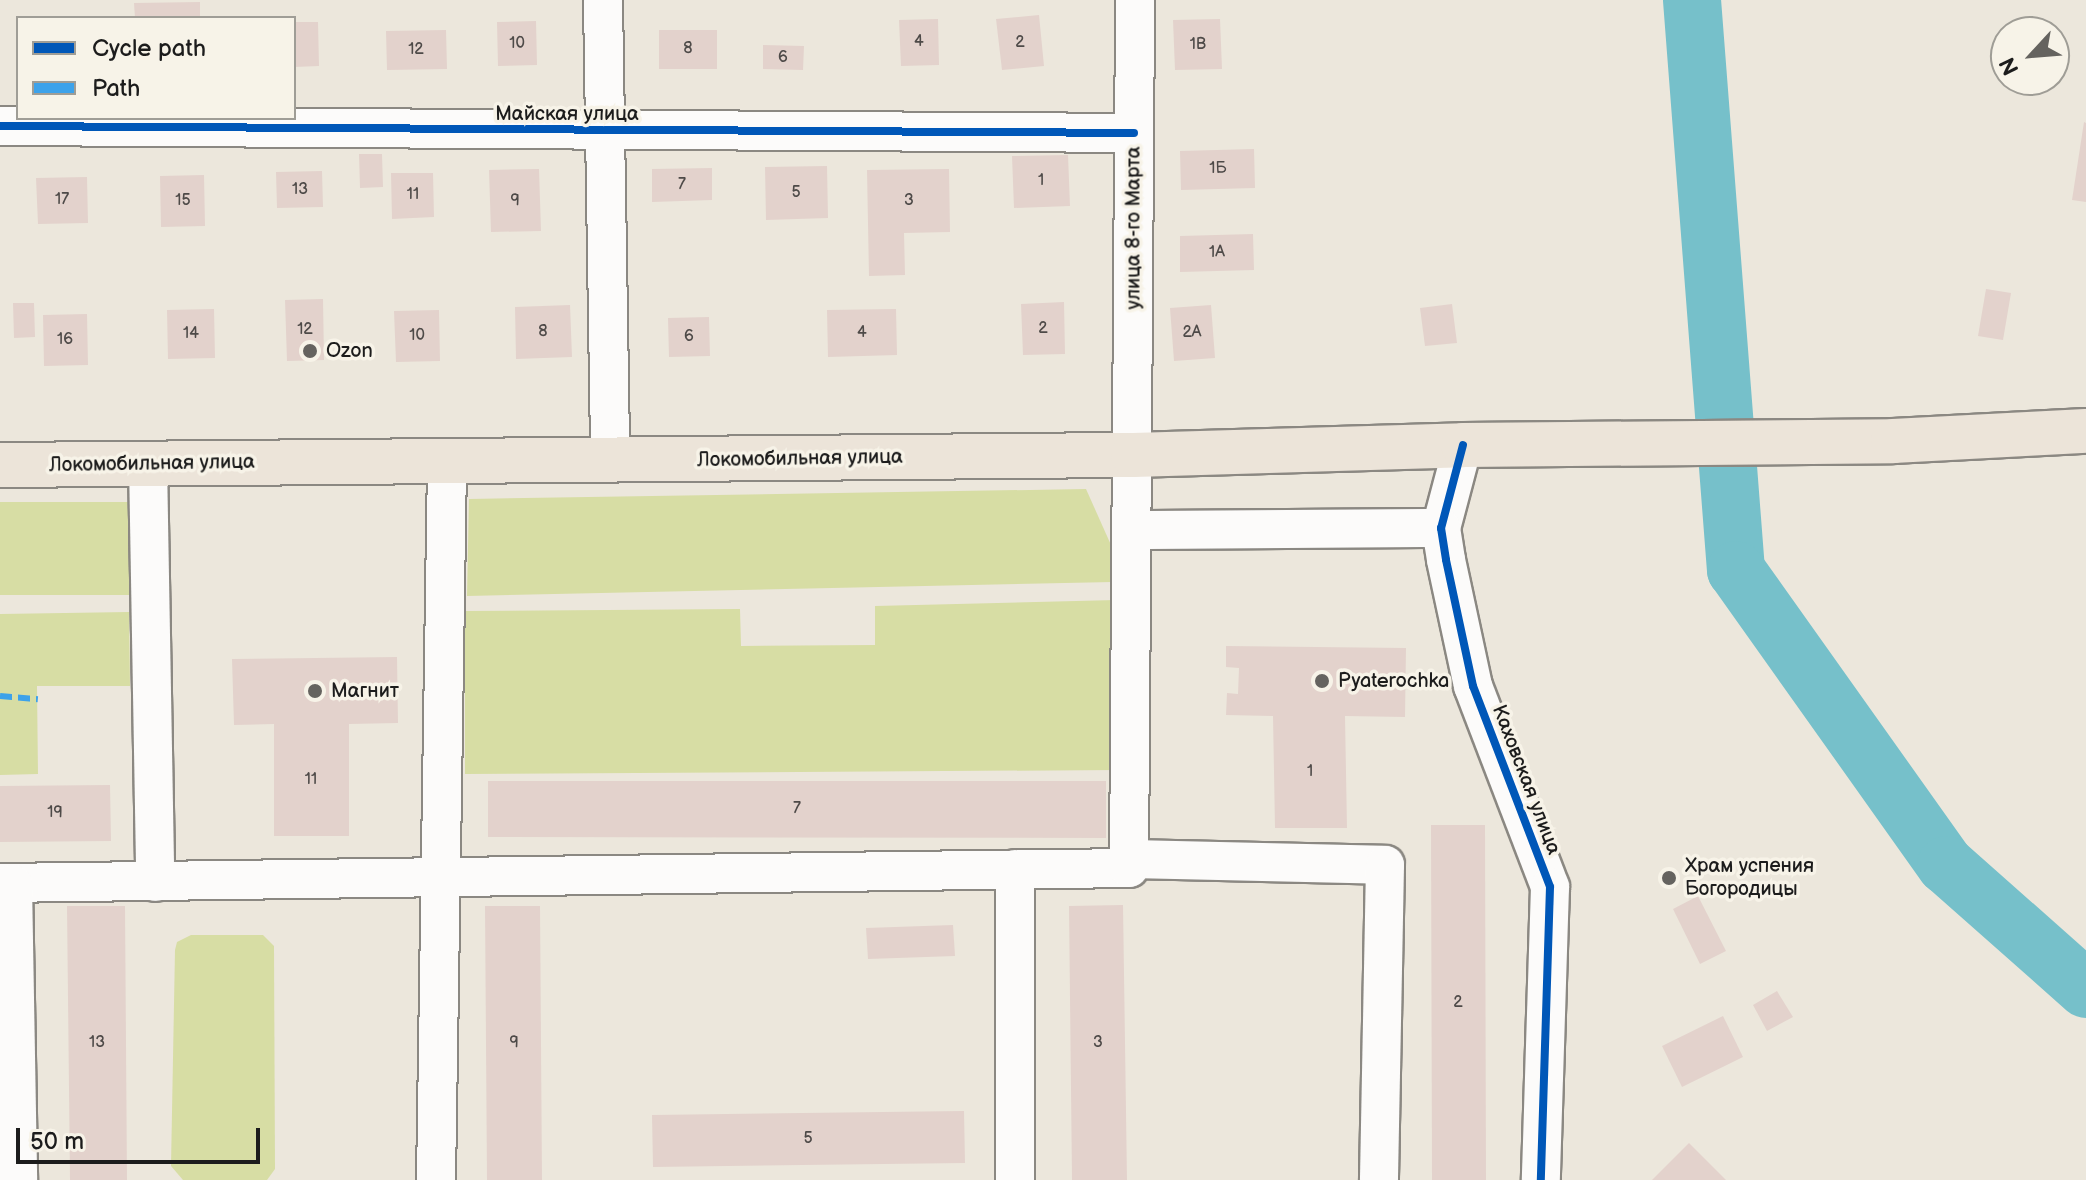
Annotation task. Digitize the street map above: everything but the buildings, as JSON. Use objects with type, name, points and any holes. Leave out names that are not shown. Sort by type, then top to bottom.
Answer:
[{"type":"main road","name":"Локомобильная улица","points":[[0,465],[1133,455],[1463,445],[1893,441],[2086,431]]},
{"type":"street","points":[[603,0],[610,461]]},
{"type":"street","name":"улица 8-го Марта","points":[[1129,859],[1135,0]]},
{"type":"street","name":"Майская улица","points":[[0,126],[1134,133]]},
{"type":"street","name":"Каховская улица","points":[[1463,445],[1441,528],[1473,686],[1550,887],[1541,1180]]},
{"type":"street","points":[[436,1180],[437,877],[447,462]]},
{"type":"street","points":[[148,463],[155,882]]},
{"type":"street","points":[[1133,530],[1441,528]]},
{"type":"street","points":[[18,1180],[6,884],[1129,868],[1129,859],[1385,865],[1379,1180]]},
{"type":"street","points":[[1015,869],[1015,1180]]},
{"type":"green space","points":[[1086,489],[1111,545],[1113,582],[467,596],[469,499]]},
{"type":"green space","points":[[0,502],[130,502],[133,595],[0,595]]},
{"type":"green space","points":[[1116,600],[1119,770],[465,774],[465,611],[740,609],[741,646],[875,645],[875,606]]},
{"type":"green space","points":[[129,612],[130,686],[37,686],[38,774],[0,775],[0,614]]},
{"type":"green space","points":[[191,935],[263,935],[274,946],[275,1169],[267,1180],[183,1180],[171,1166],[175,950],[177,942]]},
{"type":"waterway","points":[[1692,0],[1736,570],[1946,865],[2086,989]]},
{"type":"marked path","points":[[0,696],[38,699]]},
{"type":"cycle path","points":[[0,126],[1134,133]]},
{"type":"cycle path","points":[[1463,445],[1441,528],[1446,560],[1473,686],[1550,887],[1541,1180]]},
{"type":"place","name":"Ozon","points":[[310,351]]},
{"type":"place","name":"Pyaterochka","points":[[1322,681]]},
{"type":"place","name":"Магнит","points":[[315,691]]},
{"type":"place","name":"Храм успения Богородицы","points":[[1669,878]]}]
